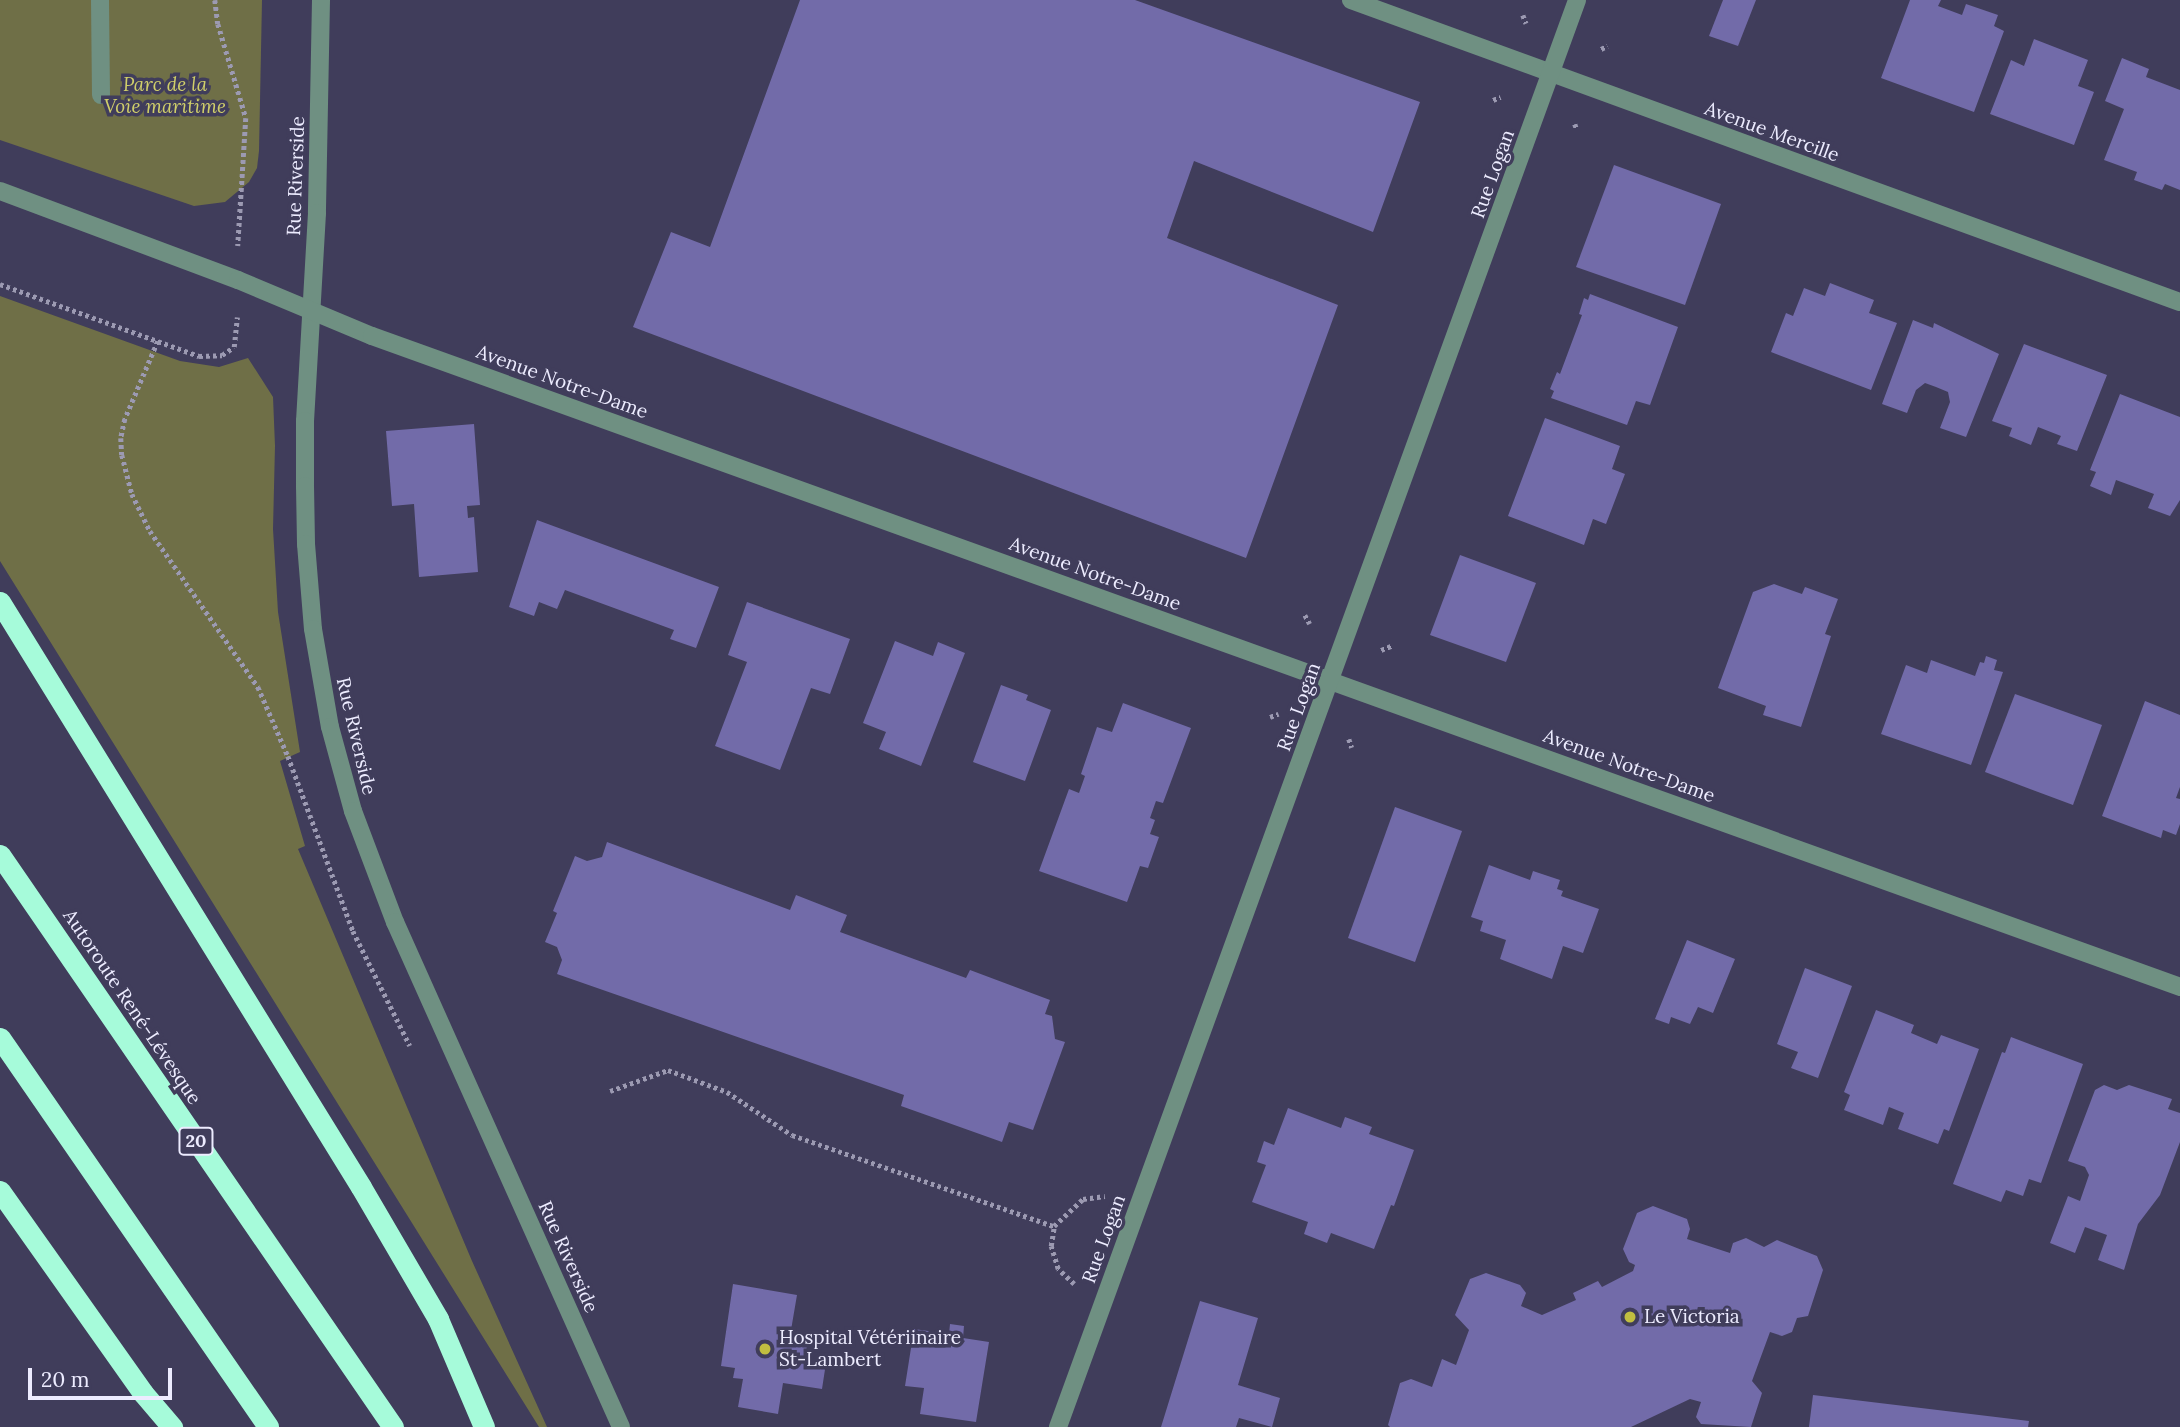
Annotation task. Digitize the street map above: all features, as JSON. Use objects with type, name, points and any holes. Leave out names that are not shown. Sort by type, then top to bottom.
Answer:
[{"type":"highway","points":[[0,602],[361,1187],[438,1319],[484,1427]]},
{"type":"highway","name":"Autoroute René-Lévesque","points":[[0,855],[393,1427]]},
{"type":"highway","points":[[0,1038],[268,1427]]},
{"type":"highway","points":[[0,1191],[143,1393],[172,1427]]},
{"type":"street","points":[[100,0],[101,95]]},
{"type":"street","name":"Rue Riverside","points":[[321,0],[317,213],[305,421],[306,544],[318,663],[342,777],[395,922],[621,1427]]},
{"type":"street","name":"Avenue Mercille","points":[[1351,0],[2180,302]]},
{"type":"street","name":"Rue Logan","points":[[1058,1427],[1577,0]]},
{"type":"street","name":"Avenue Notre-Dame","points":[[0,191],[372,336],[2180,987]]},
{"type":"path","points":[[215,0],[218,24],[246,118],[240,189]]},
{"type":"path","points":[[1523,15],[1526,23]]},
{"type":"path","points":[[1493,100],[1500,97]]},
{"type":"path","points":[[0,284],[199,356],[222,355],[234,347]]},
{"type":"path","points":[[158,341],[125,419],[121,438],[122,455],[132,494],[150,531],[258,687],[284,744],[353,931],[415,1057]]},
{"type":"path","points":[[1306,615],[1310,624]]},
{"type":"path","points":[[1381,650],[1391,646]]},
{"type":"path","points":[[1270,718],[1278,714]]},
{"type":"path","points":[[1349,739],[1352,748]]},
{"type":"path","points":[[610,1091],[668,1070],[727,1092],[792,1135],[1054,1226]]},
{"type":"path","points":[[1077,1287],[1058,1269],[1052,1246],[1054,1226],[1083,1199],[1110,1196]]},
{"type":"green space","name":"Parc de la Voie maritime","points":[[0,0],[262,0],[259,151],[257,168],[249,182],[225,202],[194,206],[0,140]]},
{"type":"green space","points":[[0,296],[180,361],[219,367],[248,358],[273,397],[273,529],[278,612],[300,752],[280,761],[305,846],[298,849],[472,1261],[547,1427],[539,1427],[0,561]]},
{"type":"building","points":[[800,0],[1135,0],[1420,102],[1373,232],[1194,161],[1167,238],[1338,305],[1246,558],[633,327],[671,232],[710,247]]},
{"type":"building","points":[[1723,0],[1756,0],[1738,46],[1709,36]]},
{"type":"building","points":[[1910,0],[1941,0],[1938,6],[1962,15],[1966,4],[1998,15],[1994,26],[2004,31],[1974,112],[1881,78]]},
{"type":"building","points":[[2034,39],[2088,60],[2078,86],[2094,92],[2074,145],[1990,114],[2011,60],[2024,66]]},
{"type":"building","points":[[2122,58],[2149,69],[2146,77],[2180,90],[2180,190],[2165,184],[2162,190],[2134,180],[2137,172],[2104,160],[2124,109],[2105,101]]},
{"type":"building","points":[[1614,165],[1721,204],[1685,305],[1576,267]]},
{"type":"building","points":[[1830,283],[1874,300],[1869,313],[1897,323],[1871,390],[1771,352],[1786,313],[1793,316],[1804,288],[1825,296]]},
{"type":"building","points":[[1590,294],[1678,327],[1650,405],[1636,401],[1627,425],[1551,398],[1554,391],[1550,389],[1557,372],[1560,374],[1582,315],[1579,314],[1584,298],[1588,300]]},
{"type":"building","points":[[1913,320],[1933,328],[1934,323],[1999,354],[1966,437],[1940,428],[1950,402],[1948,392],[1936,387],[1925,383],[1916,390],[1907,413],[1882,404]]},
{"type":"building","points":[[2024,344],[2107,375],[2077,451],[2057,444],[2061,436],[2038,427],[2031,445],[2009,436],[2012,428],[1992,421]]},
{"type":"building","points":[[2120,394],[2180,417],[2180,500],[2170,516],[2148,508],[2154,494],[2116,480],[2111,495],[2090,486],[2096,472],[2090,470]]},
{"type":"building","points":[[1545,418],[1620,446],[1612,469],[1625,474],[1606,524],[1593,519],[1584,545],[1508,516]]},
{"type":"building","points":[[474,424],[480,505],[467,506],[468,518],[474,517],[478,572],[419,577],[414,504],[392,506],[386,431]]},
{"type":"building","points":[[537,520],[719,587],[696,648],[670,639],[674,630],[565,590],[557,609],[539,602],[534,616],[509,607]]},
{"type":"building","points":[[1460,555],[1536,583],[1506,662],[1430,635]]},
{"type":"building","points":[[1774,584],[1802,594],[1805,587],[1838,599],[1825,634],[1831,636],[1801,727],[1763,715],[1766,706],[1718,688],[1753,592]]},
{"type":"building","points":[[747,602],[850,639],[830,694],[811,688],[780,770],[715,746],[747,662],[728,655]]},
{"type":"building","points":[[895,641],[933,656],[938,642],[965,653],[921,766],[879,749],[886,732],[863,723]]},
{"type":"building","points":[[1986,656],[1997,660],[1994,670],[2003,672],[1971,765],[1881,734],[1906,665],[1927,673],[1931,660],[1975,676],[1980,662],[1984,663]]},
{"type":"building","points":[[1001,685],[1028,695],[1026,700],[1051,710],[1025,781],[973,762]]},
{"type":"building","points":[[2015,694],[2102,725],[2073,805],[1985,772]]},
{"type":"building","points":[[2145,701],[2180,715],[2180,787],[2176,798],[2180,799],[2180,824],[2176,835],[2163,830],[2161,838],[2102,816]]},
{"type":"building","points":[[1123,703],[1191,728],[1163,803],[1156,801],[1150,818],[1155,820],[1150,834],[1159,837],[1148,868],[1140,866],[1127,902],[1039,871],[1069,789],[1079,793],[1085,776],[1081,774],[1097,727],[1112,732]]},
{"type":"building","points":[[1395,807],[1462,831],[1415,962],[1348,938]]},
{"type":"building","points":[[607,842],[790,910],[796,895],[847,915],[840,932],[966,978],[970,970],[1050,1000],[1045,1014],[1052,1016],[1055,1039],[1065,1042],[1033,1130],[1009,1122],[1002,1142],[901,1106],[904,1095],[557,974],[562,960],[557,947],[545,942],[557,913],[553,911],[575,856],[587,861],[602,857]]},
{"type":"building","points":[[1489,865],[1530,880],[1533,871],[1560,880],[1557,889],[1563,891],[1561,896],[1599,909],[1583,953],[1563,946],[1552,979],[1500,959],[1506,940],[1480,931],[1483,921],[1471,917]]},
{"type":"building","points":[[1687,940],[1735,959],[1713,1013],[1698,1007],[1690,1024],[1671,1017],[1669,1024],[1655,1019]]},
{"type":"building","points":[[1805,968],[1852,986],[1818,1078],[1791,1068],[1798,1052],[1777,1044]]},
{"type":"building","points":[[1876,1010],[1914,1025],[1911,1033],[1937,1044],[1941,1035],[1979,1049],[1949,1131],[1944,1129],[1938,1144],[1898,1129],[1904,1113],[1889,1107],[1883,1125],[1844,1110],[1850,1095],[1844,1092]]},
{"type":"building","points":[[2011,1037],[2083,1064],[2041,1183],[2029,1179],[2023,1196],[2006,1190],[2001,1202],[1953,1184],[2002,1052],[2005,1053]]},
{"type":"building","points":[[2104,1085],[2117,1090],[2129,1085],[2172,1099],[2168,1109],[2180,1113],[2180,1142],[2160,1195],[2138,1224],[2124,1270],[2098,1260],[2107,1235],[2085,1227],[2075,1253],[2050,1243],[2068,1196],[2080,1201],[2089,1175],[2085,1167],[2068,1161],[2095,1090]]},
{"type":"building","points":[[1288,1108],[1341,1128],[1345,1117],[1372,1127],[1369,1134],[1414,1150],[1394,1206],[1391,1205],[1374,1249],[1331,1233],[1327,1243],[1304,1234],[1308,1222],[1252,1202],[1266,1165],[1257,1162],[1264,1141],[1274,1145]]},
{"type":"building","name":"Le Victoria","points":[[1653,1206],[1687,1219],[1690,1229],[1687,1239],[1730,1253],[1733,1243],[1746,1238],[1764,1247],[1777,1240],[1817,1256],[1823,1270],[1808,1316],[1797,1318],[1792,1332],[1782,1336],[1770,1332],[1752,1381],[1762,1393],[1751,1427],[1701,1424],[1696,1417],[1701,1402],[1690,1399],[1631,1427],[1388,1425],[1400,1383],[1411,1379],[1432,1387],[1442,1359],[1456,1365],[1469,1330],[1455,1315],[1470,1279],[1486,1273],[1520,1285],[1526,1293],[1521,1306],[1542,1315],[1576,1300],[1573,1293],[1598,1281],[1602,1287],[1633,1271],[1635,1265],[1629,1262],[1623,1249],[1637,1213]]},
{"type":"building","name":"Hospital Vétériinaire St-Lambert","points":[[733,1284],[797,1295],[790,1336],[808,1338],[805,1359],[826,1363],[822,1389],[783,1383],[778,1414],[738,1407],[743,1379],[733,1378],[735,1368],[721,1366]]},
{"type":"building","points":[[1200,1301],[1258,1318],[1238,1385],[1280,1398],[1272,1427],[1239,1418],[1236,1427],[1161,1427]]},
{"type":"building","points":[[950,1324],[964,1326],[963,1338],[989,1342],[976,1422],[920,1414],[924,1388],[905,1386],[914,1329],[949,1334]]},
{"type":"building","points":[[1813,1395],[2029,1421],[2028,1427],[1809,1427]]},
{"type":"place","name":"Le Victoria","points":[[1630,1317]]},
{"type":"place","name":"Hospital Vétériinaire St-Lambert","points":[[765,1349]]}]
